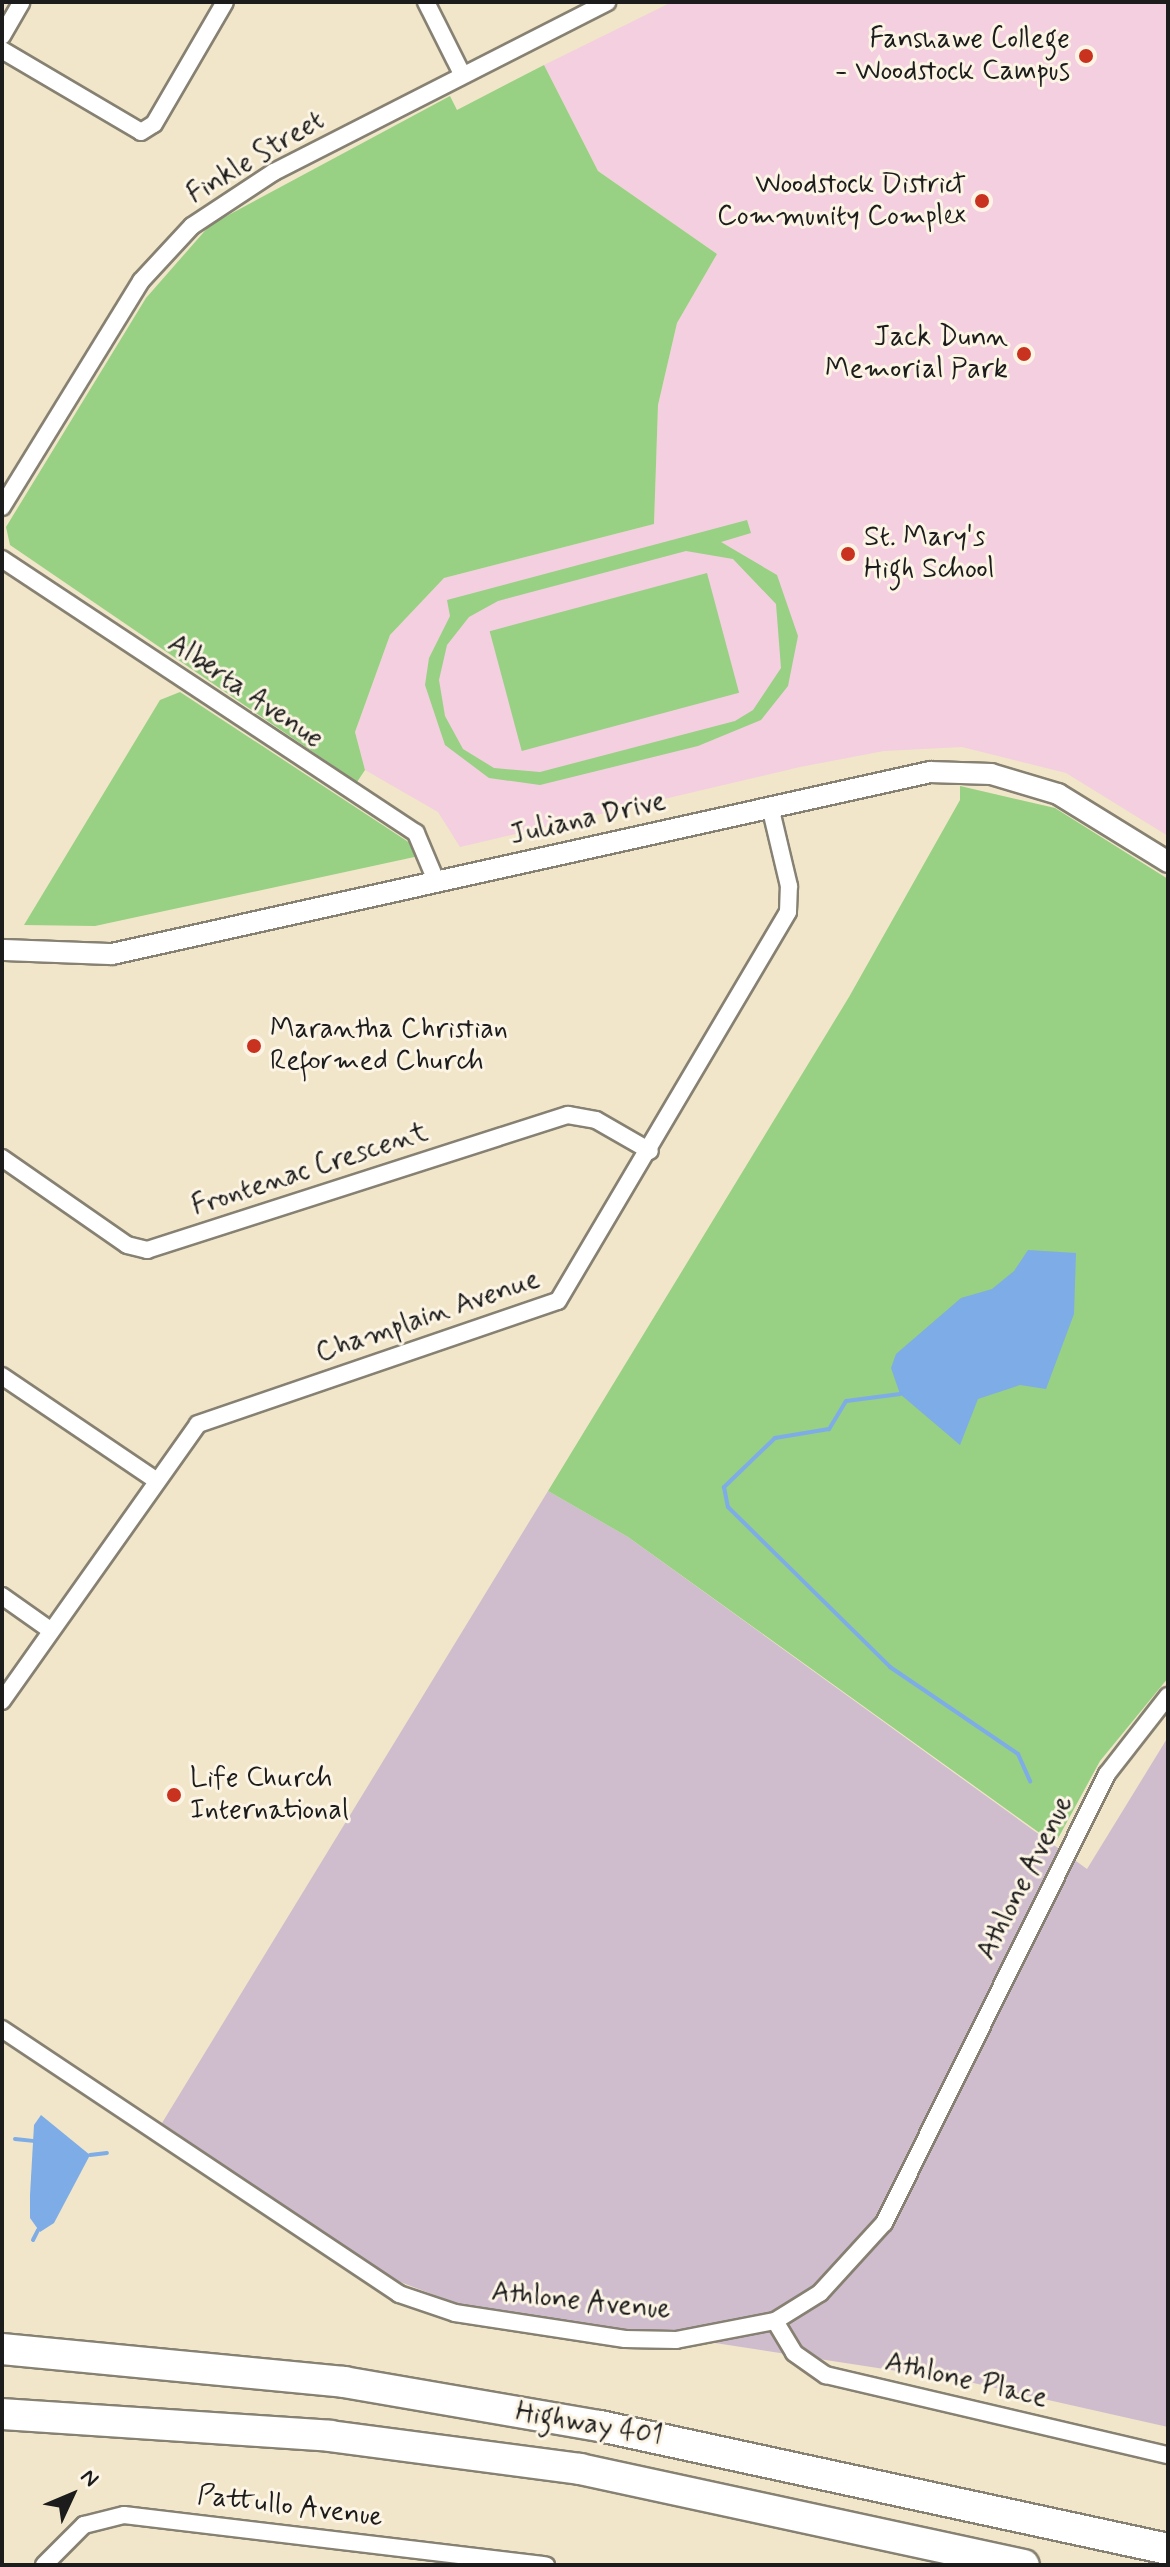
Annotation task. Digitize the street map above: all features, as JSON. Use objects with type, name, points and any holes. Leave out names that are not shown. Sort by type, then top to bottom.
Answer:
[{"type":"highway","name":"Highway 401","points":[[2,2349],[344,2382],[615,2429],[1168,2546]]},
{"type":"highway","name":"Highway 401","points":[[2,2414],[330,2436],[580,2469],[904,2535],[1024,2565]]},
{"type":"highway","points":[[904,2535],[994,2565]]},
{"type":"street","points":[[2,36],[22,2]]},
{"type":"street","points":[[2,50],[129,130],[142,132],[225,2]]},
{"type":"street","points":[[426,2],[462,74]]},
{"type":"street","name":"Finkle Street","points":[[2,507],[141,281],[179,238],[247,187],[607,2]]},
{"type":"street","name":"Alberta Avenue","points":[[2,559],[416,833],[437,883]]},
{"type":"street","name":"Juliana Drive","points":[[2,950],[112,954],[437,883],[894,777],[991,774],[1081,805],[1168,862]]},
{"type":"street","name":"Champlain Avenue","points":[[2,1701],[190,1430],[207,1419],[548,1308],[650,1151],[788,912],[789,886],[770,806]]},
{"type":"street","name":"Frontenac Crescent","points":[[2,1158],[127,1245],[147,1250],[568,1115],[596,1120],[650,1151]]},
{"type":"street","points":[[2,1376],[154,1479]]},
{"type":"street","points":[[2,1596],[50,1630]]},
{"type":"street","name":"Athlone Avenue","points":[[2,2029],[399,2294],[455,2313],[625,2339],[701,2337],[775,2321],[820,2293],[884,2223],[1107,1774],[1168,1696]]},
{"type":"street","name":"Athlone Place","points":[[775,2321],[794,2353],[826,2375],[1168,2455]]},
{"type":"street","name":"Pattullo Avenue","points":[[44,2565],[84,2525],[124,2515],[546,2565]]},
{"type":"shaded area","points":[[672,2],[1168,2],[1168,836],[1066,773],[962,747],[884,751],[800,767],[460,847],[438,812],[365,770],[355,732],[390,635],[444,578],[654,524],[658,405],[677,323],[717,254],[598,171],[544,65]]},
{"type":"shaded area","points":[[548,1491],[628,1537],[1087,1869],[1168,1737],[1168,2427],[969,2382],[455,2303],[390,2278],[162,2123]]},
{"type":"green space","points":[[544,65],[598,171],[717,254],[677,323],[658,405],[654,524],[444,578],[390,635],[355,732],[365,770],[357,782],[10,545],[6,527],[146,298],[210,225],[450,96],[457,110]]},
{"type":"green space","points":[[747,520],[751,533],[721,542],[777,575],[798,636],[788,686],[761,720],[698,746],[540,785],[489,778],[445,745],[425,685],[429,658],[450,616],[447,600]],"holes":[[[686,551],[733,559],[776,604],[781,668],[753,710],[735,721],[540,772],[494,768],[463,749],[445,716],[439,680],[447,645],[469,617],[498,601]]]},
{"type":"green space","points":[[707,573],[739,693],[522,751],[490,631]]},
{"type":"green space","points":[[180,692],[413,845],[419,856],[95,926],[24,925],[160,700]]},
{"type":"green space","points":[[960,786],[1055,808],[1168,879],[1168,1678],[1100,1761],[1055,1844],[628,1537],[548,1491],[849,997],[960,800]]},
{"type":"water","points":[[1028,1250],[1076,1253],[1074,1314],[1046,1389],[1020,1385],[978,1399],[960,1445],[900,1394],[891,1368],[896,1354],[961,1298],[992,1289],[1014,1271]]},
{"type":"water","points":[[41,2115],[90,2155],[54,2223],[40,2232],[30,2218],[30,2195],[34,2125]]},
{"type":"waterway","points":[[900,1394],[846,1401],[829,1429],[775,1438],[724,1487],[728,1507],[890,1667],[1018,1754],[1030,1781]]},
{"type":"waterway","points":[[15,2139],[33,2141]]},
{"type":"waterway","points":[[90,2155],[107,2153]]},
{"type":"waterway","points":[[33,2240],[38,2230]]},
{"type":"place","name":"Fanshawe College - Woodstock Campus","points":[[1086,56]]},
{"type":"place","name":"Woodstock District Community Complex","points":[[982,201]]},
{"type":"place","name":"Jack Dunn Memorial Park","points":[[1024,354]]},
{"type":"place","name":"St. Mary's High School","points":[[848,554]]},
{"type":"place","name":"Marantha Christian Reformed Church","points":[[254,1046]]},
{"type":"place","name":"Life Church International","points":[[174,1795]]}]
